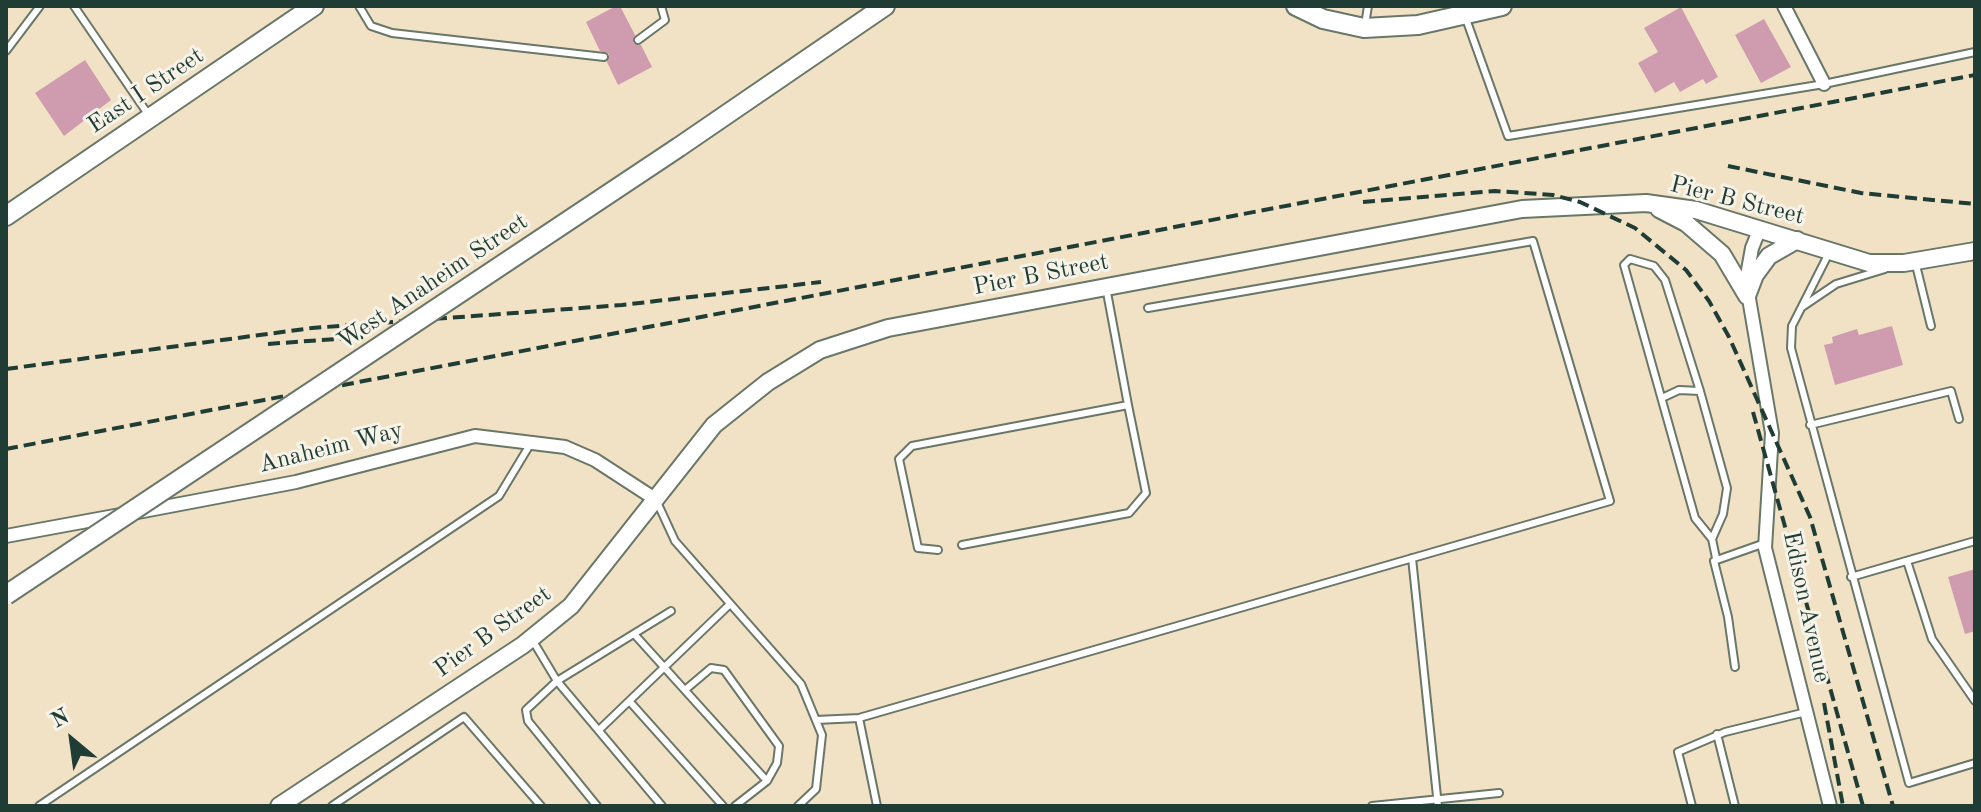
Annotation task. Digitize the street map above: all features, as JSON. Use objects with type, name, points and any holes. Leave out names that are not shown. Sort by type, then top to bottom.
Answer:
[{"type":"main road","name":"East I Street","points":[[6,216],[314,6]]},
{"type":"main road","name":"West Anaheim Street","points":[[6,595],[679,147],[885,6]]},
{"type":"main road","points":[[1296,6],[1323,19],[1364,28],[1418,25],[1502,6]]},
{"type":"street","points":[[1784,6],[1824,84]]},
{"type":"street","points":[[1646,203],[1703,236],[1722,254],[1747,296]]},
{"type":"street","name":"Pier B Street","points":[[279,806],[531,638],[571,606],[714,425],[768,382],[820,350],[888,328],[1522,209],[1646,203],[1696,210],[1869,263],[1910,262],[1975,251]]},
{"type":"street","name":"Edison Avenue","points":[[1760,228],[1747,265],[1747,296],[1772,433],[1765,543],[1830,806]]},
{"type":"street","points":[[1747,296],[1755,275],[1769,256],[1797,240]]},
{"type":"street","name":"Anaheim Way","points":[[6,536],[296,482],[475,436],[565,447],[595,460],[655,499]]},
{"type":"lane","points":[[6,51],[40,6]]},
{"type":"lane","points":[[74,6],[150,117]]},
{"type":"lane","points":[[359,6],[371,26],[392,33],[604,57]]},
{"type":"lane","points":[[638,40],[665,20],[661,6]]},
{"type":"lane","points":[[1364,28],[1368,6]]},
{"type":"lane","points":[[1464,13],[1508,136],[1824,84],[1975,52]]},
{"type":"lane","points":[[816,720],[859,718],[1610,501],[1533,241],[1148,308]]},
{"type":"lane","points":[[1830,251],[1799,309],[1790,338],[1810,425],[1909,783],[1975,763]]},
{"type":"lane","points":[[1712,539],[1723,514],[1727,488],[1700,391],[1665,280],[1654,266],[1630,259],[1624,265],[1695,518],[1712,539],[1716,558],[1714,564],[1728,617],[1735,667]]},
{"type":"lane","points":[[1799,309],[1836,284],[1910,262],[1931,326]]},
{"type":"lane","points":[[962,545],[1129,513],[1146,493],[1106,287]]},
{"type":"lane","points":[[1662,398],[1679,390],[1700,391]]},
{"type":"lane","points":[[1810,425],[1951,391],[1959,419]]},
{"type":"lane","points":[[938,550],[918,548],[899,459],[912,446],[1128,405]]},
{"type":"lane","points":[[39,806],[499,496],[531,442]]},
{"type":"lane","points":[[655,499],[675,541],[801,684],[822,735],[816,789],[798,806]]},
{"type":"lane","points":[[1851,577],[1975,541]]},
{"type":"lane","points":[[1716,558],[1765,543]]},
{"type":"lane","points":[[1412,558],[1437,803]]},
{"type":"lane","points":[[1907,561],[1932,639],[1975,701]]},
{"type":"lane","points":[[599,730],[666,670],[729,605]]},
{"type":"lane","points":[[597,806],[525,716],[530,704],[557,681],[671,611]]},
{"type":"lane","points":[[635,635],[767,781]]},
{"type":"lane","points":[[531,638],[557,681],[662,806]]},
{"type":"lane","points":[[685,690],[711,668],[724,670],[779,746],[777,763],[767,781],[735,806]]},
{"type":"lane","points":[[631,703],[723,806]]},
{"type":"lane","points":[[1692,806],[1678,752],[1717,734],[1806,712]]},
{"type":"lane","points":[[332,806],[464,717],[541,806]]},
{"type":"lane","points":[[859,718],[877,806]]},
{"type":"lane","points":[[1717,734],[1735,806]]},
{"type":"lane","points":[[1372,806],[1437,803],[1499,793]]},
{"type":"building","points":[[620,6],[635,35],[633,43],[641,45],[652,67],[618,85],[607,62],[609,54],[600,51],[586,22]]},
{"type":"building","points":[[1681,7],[1718,77],[1706,84],[1703,79],[1680,92],[1674,82],[1655,93],[1638,63],[1658,52],[1644,28]]},
{"type":"building","points":[[1764,19],[1791,67],[1761,83],[1735,35]]},
{"type":"building","points":[[85,60],[111,100],[64,136],[35,93]]},
{"type":"building","points":[[1892,326],[1903,365],[1835,385],[1824,345],[1833,343],[1832,337],[1857,329],[1859,335]]},
{"type":"building","points":[[1975,569],[1975,631],[1965,634],[1948,577]]},
{"type":"railway","points":[[6,449],[1975,75]]},
{"type":"railway","points":[[1728,166],[1861,193],[1975,204]]},
{"type":"railway","points":[[1363,202],[1495,191],[1553,195],[1580,202],[1635,228],[1686,270],[1709,301],[1729,337],[1810,517],[1893,806]]},
{"type":"railway","points":[[6,369],[312,328],[622,305],[821,282]]},
{"type":"railway","points":[[268,344],[363,337]]},
{"type":"railway","points":[[1753,412],[1863,806]]},
{"type":"railway","points":[[1824,703],[1843,806]]}]
